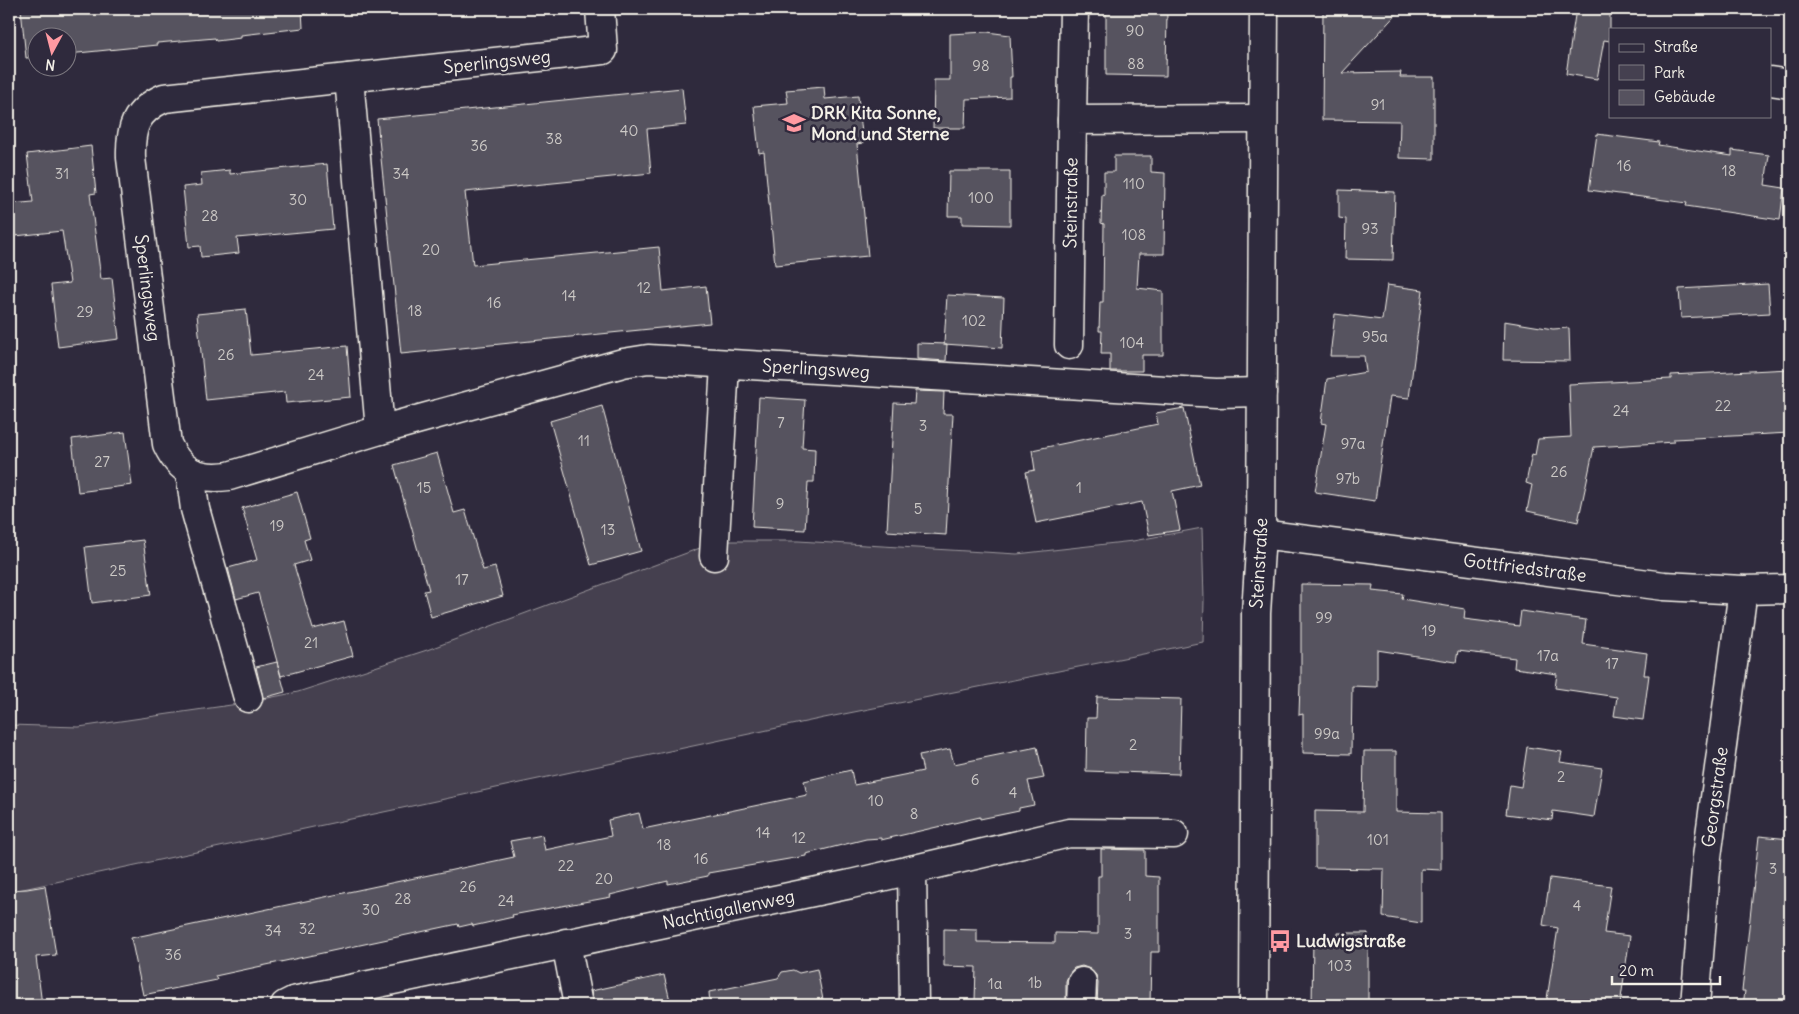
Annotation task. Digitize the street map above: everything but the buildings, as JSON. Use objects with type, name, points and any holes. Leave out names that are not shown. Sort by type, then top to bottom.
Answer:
[{"type":"street","name":"Sperlingsweg","points":[[600,9],[604,50],[164,98],[153,103],[142,112],[134,123],[131,138],[131,158],[167,444],[172,454],[190,472],[203,477],[229,476],[380,430],[623,363],[648,360],[1216,393],[1262,392]]},
{"type":"street","name":"Steinstraße","points":[[1069,345],[1074,9]]},
{"type":"street","name":"Steinstraße","points":[[1254,1005],[1256,613],[1261,534],[1264,9]]},
{"type":"street","points":[[349,78],[380,430]]},
{"type":"street","points":[[1772,81],[1790,84]]},
{"type":"street","points":[[1072,120],[1262,119]]},
{"type":"street","points":[[714,556],[725,365]]},
{"type":"street","points":[[190,472],[195,509],[248,698]]},
{"type":"street","name":"Gottfriedstraße","points":[[1261,534],[1664,586],[1743,590],[1790,589]]},
{"type":"street","name":"Georgstraße","points":[[1695,1005],[1707,858],[1743,590]]},
{"type":"street","name":"Nachtigallenweg","points":[[285,1005],[293,1001],[912,870],[1069,832],[1174,834]]},
{"type":"street","points":[[912,870],[914,1005]]},
{"type":"street","points":[[566,943],[578,1005]]},
{"type":"green space","points":[[1202,528],[1203,642],[824,718],[9,892],[9,725],[79,727],[238,704],[298,692],[427,650],[700,548],[724,541],[798,541],[1017,554],[1133,541]]},
{"type":"place","name":"DRK Kita Sonne, Mond und Sterne","points":[[794,123]]},
{"type":"place","name":"Ludwigstraße","points":[[1280,941]]}]
